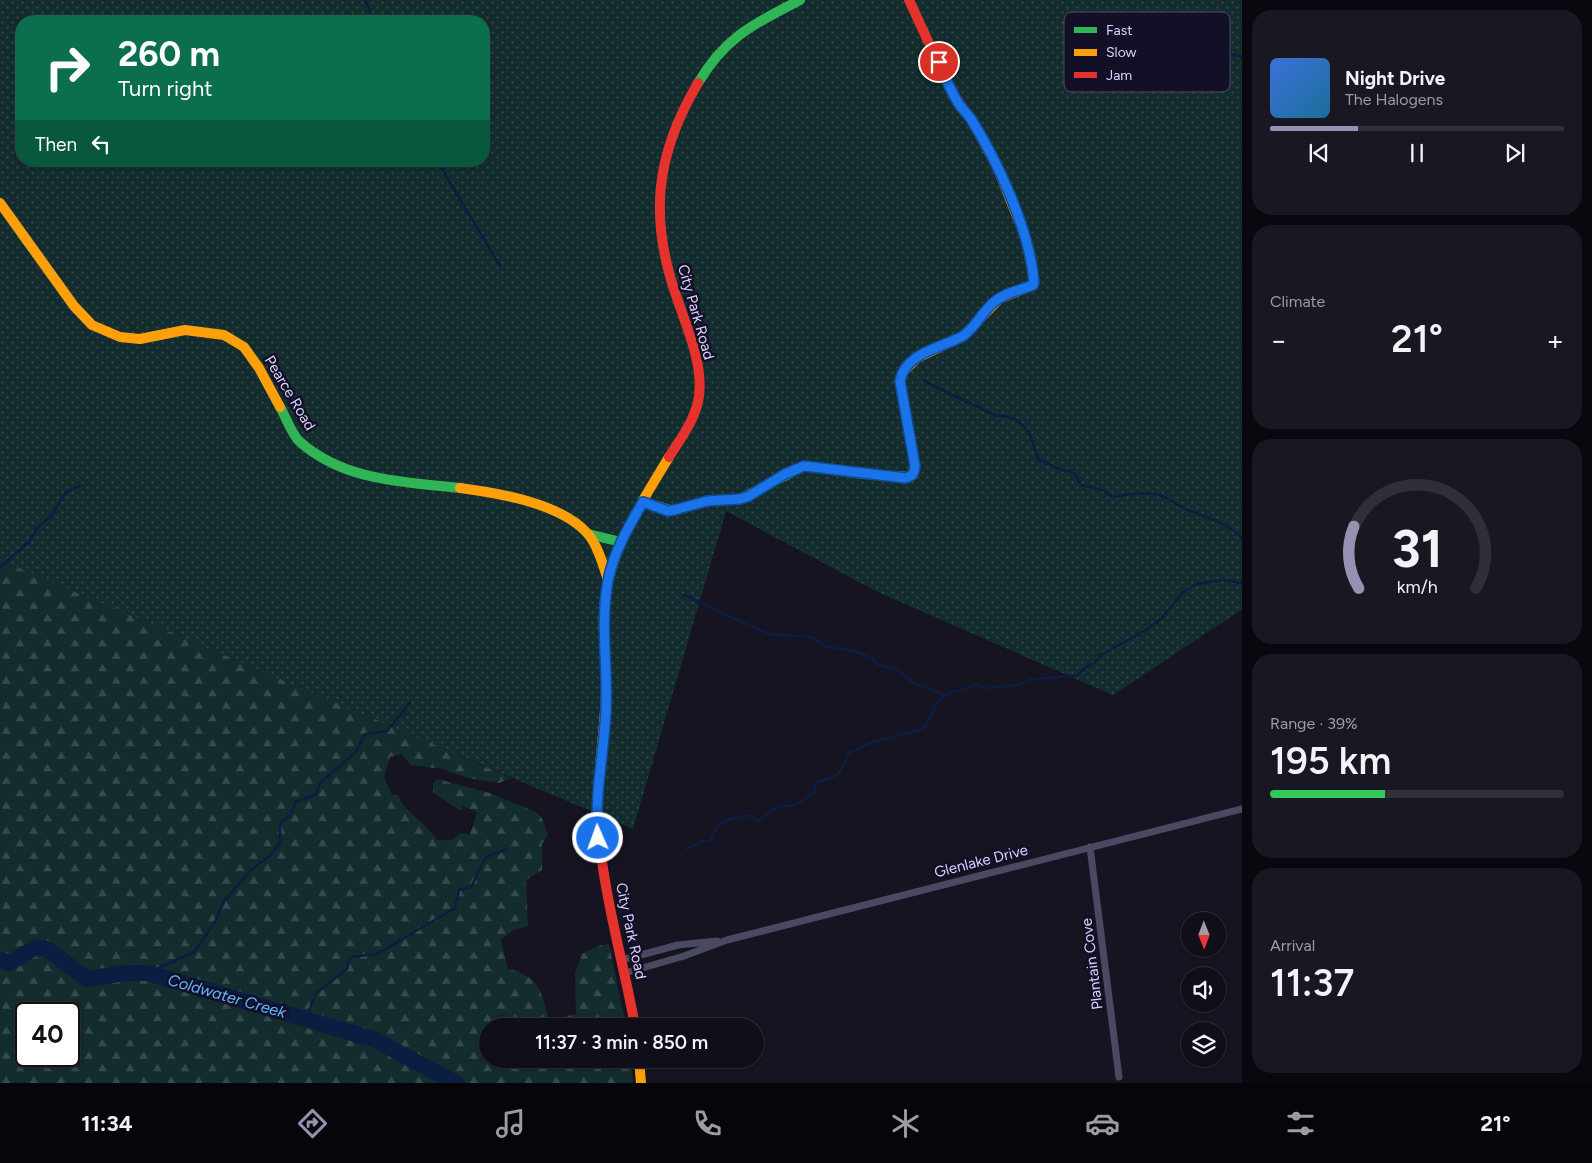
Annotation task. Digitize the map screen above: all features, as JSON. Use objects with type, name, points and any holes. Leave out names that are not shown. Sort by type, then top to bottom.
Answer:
[{"type":"street","name":"City Park Road","points":[[633,1018],[603,874],[597,825],[606,711],[605,619],[608,580],[621,542],[689,424],[699,397],[695,358],[668,270],[660,233],[659,199],[668,155],[690,94],[700,76],[714,58],[737,35],[800,0]]},
{"type":"street","points":[[643,502],[668,511],[707,501],[740,499],[749,496],[785,474],[804,466],[863,474],[910,477],[914,473],[915,466],[900,381],[904,367],[916,358],[964,334],[995,301],[1012,292],[1033,285],[1034,282],[1017,215],[999,172],[970,118],[951,90],[909,0]]},
{"type":"street","name":"Pearce Road","points":[[0,203],[74,306],[92,325],[120,337],[140,339],[185,330],[224,335],[244,347],[259,368],[298,440],[330,463],[367,477],[480,491],[539,504],[562,515],[588,534],[597,550],[608,580]]},
{"type":"street","points":[[588,534],[621,542]]},
{"type":"street","name":"Glenlake Drive","points":[[625,973],[684,956],[727,940],[1242,809]]},
{"type":"street","name":"Plantain Cove","points":[[1090,847],[1119,1077]]},
{"type":"street","name":"Glenlake Drive","points":[[622,960],[678,945],[727,940]]},
{"type":"street","points":[[640,1068],[641,1083]]},
{"type":"green space","points":[[0,0],[1242,0],[1242,609],[1113,695],[878,592],[726,511],[652,763],[460,756],[512,778],[499,783],[468,778],[442,769],[411,765],[401,754],[390,757],[384,777],[392,795],[398,795],[406,808],[437,840],[452,840],[461,833],[470,834],[477,812],[463,806],[461,811],[433,792],[433,783],[437,779],[490,793],[536,812],[542,818],[548,835],[542,844],[542,870],[526,880],[528,926],[512,931],[501,940],[508,969],[527,976],[538,986],[548,1018],[479,1018],[479,1068],[632,1068],[633,1083],[0,1083]]},
{"type":"green space","points":[[0,0],[1242,0],[1242,609],[1113,695],[878,592],[726,511],[633,829],[0,560]]},
{"type":"green space","points":[[609,944],[624,1018],[558,1018],[576,1014],[575,973],[582,954],[600,945]]},
{"type":"waterway","points":[[365,0],[371,15]]},
{"type":"waterway","points":[[1230,54],[1242,57]]},
{"type":"waterway","points":[[441,167],[500,266]]},
{"type":"waterway","points":[[924,381],[997,416],[1014,419],[1021,423],[1030,435],[1038,459],[1061,470],[1070,471],[1075,474],[1081,485],[1103,490],[1113,497],[1142,493],[1160,495],[1184,508],[1224,525],[1237,533],[1242,539]]},
{"type":"waterway","points":[[0,567],[28,543],[38,527],[52,515],[66,492],[80,486]]},
{"type":"waterway","points":[[686,850],[703,841],[710,842],[716,829],[724,822],[749,815],[758,821],[777,807],[796,805],[814,793],[815,783],[834,777],[840,772],[849,753],[872,742],[920,730],[926,726],[936,704],[945,695],[975,685],[988,688],[1019,685],[1031,679],[1077,676],[1086,667],[1095,663],[1101,655],[1146,630],[1163,617],[1182,593],[1196,584],[1222,580],[1242,583]]},
{"type":"waterway","points":[[684,595],[768,634],[808,637],[827,647],[855,651],[872,658],[878,665],[898,670],[913,683],[945,695]]},
{"type":"waterway","points":[[148,973],[194,952],[214,924],[224,901],[251,870],[271,855],[280,842],[280,824],[292,813],[295,802],[315,795],[321,782],[356,752],[365,734],[387,731],[410,703]]},
{"type":"waterway","points":[[306,1019],[316,993],[347,969],[350,957],[377,954],[455,908],[459,890],[471,887],[486,857],[507,849]]},
{"type":"waterway","name":"Coldwater Creek","points":[[0,960],[10,963],[36,947],[47,949],[87,979],[124,973],[148,973],[373,1039],[456,1083]]},
{"type":"traffic: fast","points":[[698,83],[730,42],[755,24],[800,0]]},
{"type":"traffic: fast","points":[[280,407],[296,438],[316,454],[335,464],[375,477],[417,484],[460,488]]},
{"type":"traffic: fast","points":[[643,502],[674,511],[707,501],[740,499],[804,466],[863,474],[910,477],[913,474]]},
{"type":"traffic: fast","points":[[588,534],[621,542]]},
{"type":"traffic: slow","points":[[913,474],[915,466],[900,381],[903,372],[917,358],[963,336],[999,299],[1033,285],[1034,282],[1027,241],[998,169]]},
{"type":"traffic: slow","points":[[0,203],[74,306],[92,325],[120,337],[140,339],[185,330],[224,335],[244,347],[259,368],[280,407]]},
{"type":"traffic: slow","points":[[600,765],[606,697],[604,619],[607,587],[617,552],[632,519],[669,457]]},
{"type":"traffic: slow","points":[[460,488],[528,501],[562,514],[576,523],[588,534],[595,544],[608,580]]},
{"type":"traffic: slow","points":[[640,1068],[641,1083]]},
{"type":"traffic: jam","points":[[909,0],[951,91],[971,119],[998,169]]},
{"type":"traffic: jam","points":[[669,457],[695,413],[700,384],[694,348],[669,272],[663,244],[660,216],[661,190],[665,163],[672,137],[683,110],[698,83]]},
{"type":"traffic: jam","points":[[600,765],[598,799],[602,865],[633,1018]]},
{"type":"route","points":[[598,838],[600,769],[606,711],[605,619],[608,580],[621,542],[643,502],[668,511],[707,501],[740,499],[758,492],[785,474],[804,466],[863,474],[910,477],[914,473],[915,466],[900,381],[904,367],[916,358],[964,334],[976,324],[984,311],[995,301],[1016,290],[1033,285],[1034,280],[1022,230],[996,165],[970,118],[951,90],[939,62]]}]
